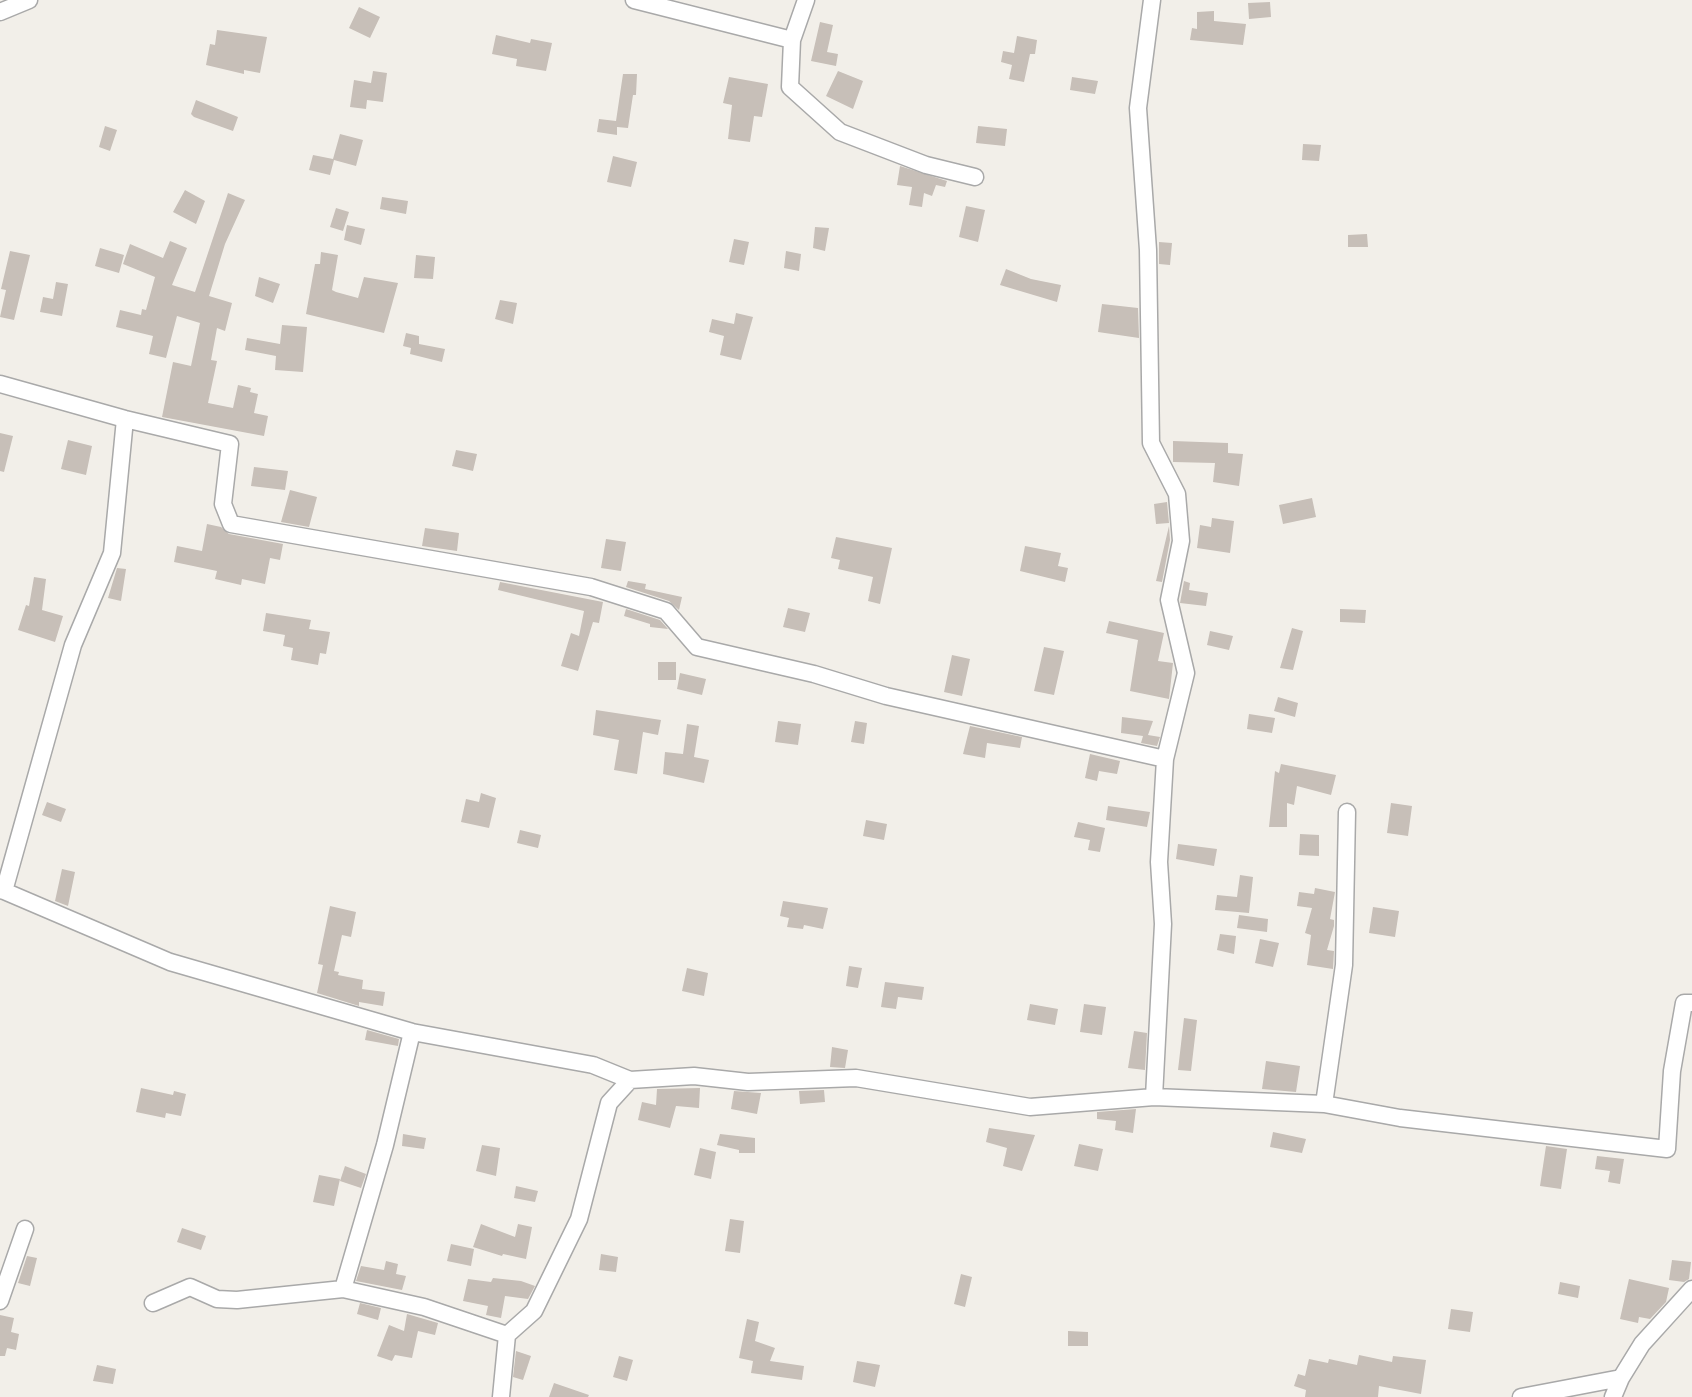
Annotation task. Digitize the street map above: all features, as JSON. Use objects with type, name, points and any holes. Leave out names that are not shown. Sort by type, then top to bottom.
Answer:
[{"type":"street","points":[[0,12],[29,0]]},
{"type":"street","points":[[634,0],[792,40]]},
{"type":"street","points":[[806,0],[792,40],[790,87],[840,132],[926,165],[975,177]]},
{"type":"street","points":[[1152,0],[1138,108],[1148,250],[1151,443],[1177,494],[1181,541],[1168,600],[1186,673],[1165,759],[1159,862],[1163,924],[1154,1097]]},
{"type":"street","points":[[0,384],[125,419],[230,444],[223,504],[231,524],[591,587],[666,611],[698,647],[814,674],[886,696],[1165,759]]},
{"type":"street","points":[[125,419],[112,554],[73,645],[2,890],[170,962],[412,1032],[593,1065],[629,1080],[694,1076],[748,1082],[856,1078],[1030,1107],[1154,1097],[1324,1104],[1399,1118],[1667,1149],[1672,1071],[1684,1003],[1692,1003]]},
{"type":"street","points":[[1324,1104],[1344,965],[1347,813]]},
{"type":"street","points":[[343,1289],[386,1145],[412,1032]]},
{"type":"street","points":[[501,1397],[507,1335],[534,1311],[579,1219],[608,1103],[629,1080]]},
{"type":"street","points":[[0,1301],[25,1229]]},
{"type":"street","points":[[153,1303],[190,1287],[217,1299],[237,1300],[343,1289],[424,1307],[507,1335]]},
{"type":"street","points":[[1613,1397],[1621,1378],[1642,1344],[1692,1289]]},
{"type":"street","points":[[1521,1397],[1621,1378]]},
{"type":"building","points":[[1270,2],[1271,17],[1249,19],[1248,3]]},
{"type":"building","points":[[359,7],[380,17],[370,38],[349,28]]},
{"type":"building","points":[[1214,11],[1214,21],[1246,24],[1243,45],[1190,40],[1192,28],[1197,29],[1197,12]]},
{"type":"building","points":[[820,22],[833,25],[827,52],[838,54],[836,66],[811,61]]},
{"type":"building","points":[[217,30],[267,37],[260,73],[244,70],[244,74],[206,65],[210,44],[215,45]]},
{"type":"building","points":[[496,35],[530,43],[531,39],[552,43],[546,71],[516,66],[517,59],[492,54]]},
{"type":"building","points":[[1017,36],[1037,40],[1035,54],[1030,54],[1024,82],[1009,79],[1012,65],[1001,62],[1003,51],[1014,53]]},
{"type":"building","points":[[373,71],[387,73],[383,102],[367,100],[366,109],[350,107],[354,80],[371,83]]},
{"type":"building","points":[[838,71],[863,81],[853,109],[826,96]]},
{"type":"building","points":[[623,74],[637,74],[636,95],[633,95],[628,128],[617,127],[617,135],[597,132],[599,119],[616,121]]},
{"type":"building","points":[[729,77],[768,84],[762,117],[754,116],[750,142],[728,139],[732,105],[723,103]]},
{"type":"building","points":[[1072,77],[1098,81],[1095,94],[1070,90]]},
{"type":"building","points":[[196,100],[238,117],[233,131],[194,117],[191,114]]},
{"type":"building","points":[[105,126],[117,130],[110,151],[99,147]]},
{"type":"building","points":[[978,126],[1007,129],[1005,146],[976,143]]},
{"type":"building","points":[[340,134],[363,140],[356,166],[334,160],[330,175],[309,170],[313,155],[333,159]]},
{"type":"building","points":[[1303,144],[1321,145],[1319,161],[1302,160]]},
{"type":"building","points":[[613,156],[637,162],[631,187],[607,182]]},
{"type":"building","points":[[900,166],[947,181],[945,187],[936,185],[932,196],[924,193],[922,207],[909,205],[912,187],[897,185]]},
{"type":"building","points":[[185,190],[205,201],[196,224],[173,212]]},
{"type":"building","points":[[228,193],[245,200],[225,244],[209,296],[232,303],[225,331],[217,328],[211,360],[217,361],[208,403],[233,408],[238,385],[251,388],[250,392],[258,394],[254,413],[268,416],[264,436],[162,417],[173,362],[191,366],[200,323],[177,316],[166,358],[149,354],[153,336],[116,327],[120,310],[141,315],[142,309],[146,310],[155,277],[123,264],[130,244],[163,258],[170,241],[187,248],[172,285],[195,292]]},
{"type":"building","points":[[382,197],[408,201],[406,214],[380,209]]},
{"type":"building","points":[[966,206],[985,210],[978,242],[959,237]]},
{"type":"building","points":[[336,208],[349,212],[343,231],[330,227]]},
{"type":"building","points":[[347,225],[365,229],[361,245],[344,240]]},
{"type":"building","points":[[815,227],[829,228],[825,251],[813,248]]},
{"type":"building","points":[[1367,234],[1368,247],[1348,247],[1348,235]]},
{"type":"building","points":[[734,239],[749,242],[744,265],[729,262]]},
{"type":"building","points":[[1159,242],[1172,243],[1170,265],[1159,264]]},
{"type":"building","points":[[100,248],[124,255],[119,273],[95,266]]},
{"type":"building","points":[[10,251],[30,255],[14,320],[0,317],[6,290],[1,289]]},
{"type":"building","points":[[786,251],[801,254],[799,271],[784,268]]},
{"type":"building","points":[[321,252],[338,255],[332,290],[336,292],[358,298],[364,277],[398,283],[384,333],[306,314],[315,264],[320,264]]},
{"type":"building","points":[[416,255],[435,257],[433,279],[414,278]]},
{"type":"building","points":[[1006,269],[1031,279],[1061,285],[1057,302],[1000,285]]},
{"type":"building","points":[[259,277],[280,284],[273,303],[255,296]]},
{"type":"building","points":[[56,282],[68,284],[62,316],[40,312],[43,297],[53,299]]},
{"type":"building","points":[[500,300],[517,303],[513,324],[495,319]]},
{"type":"building","points":[[1102,304],[1138,308],[1139,338],[1098,332]]},
{"type":"building","points":[[736,313],[753,317],[741,360],[720,355],[724,336],[709,332],[712,319],[734,324]]},
{"type":"building","points":[[282,325],[307,327],[303,372],[275,370],[276,356],[245,350],[247,338],[280,344]]},
{"type":"building","points":[[406,333],[419,336],[419,344],[445,349],[442,362],[410,354],[411,348],[403,346]]},
{"type":"building","points":[[0,433],[13,436],[4,472],[0,471]]},
{"type":"building","points":[[68,440],[92,446],[86,475],[61,469]]},
{"type":"building","points":[[1173,441],[1228,443],[1228,453],[1243,454],[1239,486],[1213,482],[1215,463],[1173,462]]},
{"type":"building","points":[[456,450],[477,454],[473,471],[452,466]]},
{"type":"building","points":[[254,467],[288,471],[285,490],[251,486]]},
{"type":"building","points":[[290,490],[317,497],[309,527],[281,522]]},
{"type":"building","points":[[1312,498],[1316,517],[1283,524],[1279,505]]},
{"type":"building","points":[[1167,502],[1169,523],[1156,524],[1154,504]]},
{"type":"building","points":[[1212,518],[1234,521],[1230,553],[1197,548],[1200,525],[1211,527]]},
{"type":"building","points":[[207,524],[221,527],[229,534],[283,544],[280,560],[270,558],[265,584],[242,579],[241,585],[215,579],[217,571],[174,562],[177,546],[202,551]]},
{"type":"building","points":[[1169,526],[1170,540],[1162,582],[1156,581]]},
{"type":"building","points":[[425,528],[459,533],[457,551],[422,546]]},
{"type":"building","points":[[836,537],[892,548],[880,604],[868,601],[873,577],[838,569],[840,560],[831,558]]},
{"type":"building","points":[[606,539],[626,542],[621,571],[601,568]]},
{"type":"building","points":[[1025,546],[1061,553],[1058,566],[1068,568],[1065,582],[1020,571]]},
{"type":"building","points":[[117,568],[126,569],[121,601],[108,598]]},
{"type":"building","points":[[34,577],[46,579],[42,610],[63,616],[55,642],[18,630],[26,605],[29,606]]},
{"type":"building","points":[[628,581],[646,584],[645,589],[682,597],[679,610],[669,601],[626,587]]},
{"type":"building","points":[[1184,581],[1190,583],[1189,590],[1208,593],[1206,606],[1180,603]]},
{"type":"building","points":[[500,582],[603,602],[599,623],[593,622],[578,671],[561,666],[571,633],[579,636],[584,611],[498,590]]},
{"type":"building","points":[[788,608],[810,613],[805,632],[783,627]]},
{"type":"building","points":[[626,609],[660,620],[668,629],[650,627],[650,624],[624,616]]},
{"type":"building","points":[[1340,609],[1366,610],[1365,623],[1340,622]]},
{"type":"building","points":[[266,613],[311,620],[309,629],[330,632],[326,654],[320,653],[318,665],[291,660],[293,648],[283,646],[285,635],[263,631]]},
{"type":"building","points":[[1109,621],[1164,633],[1158,661],[1173,663],[1169,699],[1130,691],[1138,640],[1106,633]]},
{"type":"building","points":[[1292,628],[1303,631],[1293,670],[1280,668]]},
{"type":"building","points":[[1210,631],[1233,636],[1229,650],[1207,645]]},
{"type":"building","points":[[1044,647],[1064,651],[1054,695],[1034,691]]},
{"type":"building","points":[[952,655],[970,659],[962,696],[944,692]]},
{"type":"building","points":[[658,662],[676,662],[676,680],[658,680]]},
{"type":"building","points":[[680,673],[706,679],[702,695],[677,689]]},
{"type":"building","points":[[1278,697],[1298,703],[1295,717],[1274,711]]},
{"type":"building","points":[[596,710],[661,720],[658,735],[643,732],[637,774],[614,770],[619,740],[593,735]]},
{"type":"building","points":[[1249,714],[1275,718],[1272,733],[1247,729]]},
{"type":"building","points":[[1122,717],[1153,721],[1148,735],[1160,737],[1157,746],[1141,743],[1143,736],[1121,733]]},
{"type":"building","points":[[778,721],[801,724],[798,745],[775,742]]},
{"type":"building","points":[[855,721],[867,723],[864,744],[851,742]]},
{"type":"building","points":[[687,724],[699,726],[694,757],[709,760],[704,783],[663,774],[665,752],[683,754]]},
{"type":"building","points":[[970,726],[1022,737],[1020,748],[987,743],[985,758],[963,754]]},
{"type":"building","points":[[1090,754],[1120,761],[1117,774],[1099,771],[1097,781],[1085,778]]},
{"type":"building","points":[[1281,764],[1336,775],[1331,795],[1297,786],[1294,805],[1287,803],[1287,827],[1269,827],[1275,771],[1279,773]]},
{"type":"building","points":[[481,793],[496,798],[489,828],[461,822],[466,799],[479,802]]},
{"type":"building","points":[[47,802],[66,809],[61,822],[42,815]]},
{"type":"building","points":[[1391,803],[1412,806],[1408,836],[1387,833]]},
{"type":"building","points":[[1108,806],[1150,812],[1147,827],[1106,820]]},
{"type":"building","points":[[866,820],[887,824],[884,840],[863,836]]},
{"type":"building","points":[[1078,822],[1105,828],[1100,852],[1088,850],[1090,840],[1074,837]]},
{"type":"building","points":[[520,830],[541,835],[538,848],[517,843]]},
{"type":"building","points":[[1300,834],[1319,835],[1319,856],[1299,855]]},
{"type":"building","points":[[1178,844],[1217,849],[1214,866],[1176,859]]},
{"type":"building","points":[[62,869],[75,872],[68,906],[55,901]]},
{"type":"building","points":[[1240,875],[1253,877],[1249,913],[1215,910],[1217,895],[1237,897]]},
{"type":"building","points":[[1315,888],[1335,892],[1330,919],[1334,920],[1334,926],[1327,950],[1334,951],[1333,969],[1307,965],[1311,935],[1305,933],[1312,908],[1297,906],[1299,892],[1314,894]]},
{"type":"building","points":[[783,901],[828,908],[823,929],[804,925],[803,929],[787,927],[789,918],[780,916]]},
{"type":"building","points":[[330,906],[356,912],[351,937],[342,935],[334,971],[339,972],[338,975],[363,980],[362,989],[385,992],[383,1006],[359,1002],[359,1006],[317,993],[323,965],[318,964]]},
{"type":"building","points":[[1373,907],[1399,911],[1395,937],[1369,933]]},
{"type":"building","points":[[1239,915],[1268,919],[1267,932],[1237,928]]},
{"type":"building","points":[[1220,934],[1236,936],[1234,954],[1217,950]]},
{"type":"building","points":[[1260,939],[1279,943],[1273,967],[1255,963]]},
{"type":"building","points":[[849,966],[862,968],[858,988],[846,986]]},
{"type":"building","points":[[687,968],[708,973],[704,996],[682,991]]},
{"type":"building","points":[[885,982],[924,987],[922,1000],[898,997],[896,1009],[881,1007]]},
{"type":"building","points":[[1030,1004],[1058,1009],[1055,1025],[1027,1020]]},
{"type":"building","points":[[1084,1004],[1106,1007],[1102,1035],[1080,1032]]},
{"type":"building","points":[[1184,1018],[1197,1020],[1191,1071],[1178,1070]]},
{"type":"building","points":[[367,1030],[399,1039],[398,1046],[365,1040]]},
{"type":"building","points":[[1134,1031],[1147,1033],[1145,1070],[1128,1068]]},
{"type":"building","points":[[832,1047],[848,1050],[845,1068],[830,1067]]},
{"type":"building","points":[[1266,1061],[1300,1066],[1296,1092],[1262,1089]]},
{"type":"building","points":[[141,1088],[173,1095],[174,1091],[186,1094],[181,1116],[166,1113],[165,1118],[136,1112]]},
{"type":"building","points":[[700,1088],[699,1108],[676,1106],[670,1128],[638,1120],[642,1102],[656,1105],[657,1089]]},
{"type":"building","points":[[824,1090],[825,1102],[800,1104],[799,1091]]},
{"type":"building","points":[[734,1091],[761,1093],[757,1114],[731,1109]]},
{"type":"building","points":[[1136,1109],[1133,1133],[1115,1130],[1116,1121],[1097,1119],[1097,1112]]},
{"type":"building","points":[[989,1128],[1035,1135],[1022,1171],[1003,1166],[1007,1148],[986,1142]]},
{"type":"building","points":[[1273,1132],[1306,1139],[1302,1153],[1270,1147]]},
{"type":"building","points":[[403,1134],[426,1138],[424,1149],[402,1146]]},
{"type":"building","points":[[720,1134],[755,1138],[755,1153],[739,1153],[739,1150],[717,1145]]},
{"type":"building","points":[[1079,1144],[1103,1149],[1098,1171],[1074,1166]]},
{"type":"building","points":[[482,1145],[500,1148],[496,1176],[476,1171]]},
{"type":"building","points":[[1546,1146],[1567,1149],[1561,1189],[1540,1186]]},
{"type":"building","points":[[700,1148],[716,1152],[711,1179],[694,1175]]},
{"type":"building","points":[[1597,1156],[1624,1159],[1620,1184],[1608,1182],[1610,1171],[1595,1169]]},
{"type":"building","points":[[345,1166],[366,1174],[361,1188],[340,1181]]},
{"type":"building","points":[[319,1175],[340,1179],[334,1206],[313,1202]]},
{"type":"building","points":[[516,1186],[538,1191],[535,1202],[514,1198]]},
{"type":"building","points":[[730,1219],[744,1221],[740,1253],[725,1251]]},
{"type":"building","points":[[481,1224],[515,1237],[518,1224],[532,1227],[526,1259],[503,1254],[502,1256],[473,1247]]},
{"type":"building","points":[[182,1228],[206,1236],[201,1250],[177,1242]]},
{"type":"building","points":[[451,1244],[474,1249],[471,1266],[447,1261]]},
{"type":"building","points":[[601,1254],[618,1257],[616,1272],[599,1270]]},
{"type":"building","points":[[27,1256],[37,1258],[30,1286],[18,1283]]},
{"type":"building","points":[[1672,1260],[1691,1262],[1689,1279],[1684,1282],[1669,1280]]},
{"type":"building","points":[[386,1261],[398,1264],[396,1274],[406,1276],[402,1290],[356,1281],[361,1266],[384,1270]]},
{"type":"building","points":[[961,1274],[972,1277],[965,1307],[954,1304]]},
{"type":"building","points":[[493,1278],[521,1281],[535,1286],[528,1299],[505,1296],[501,1318],[486,1315],[488,1306],[463,1301],[468,1279],[491,1282]]},
{"type":"building","points":[[1629,1279],[1669,1288],[1666,1302],[1650,1319],[1639,1317],[1638,1323],[1620,1319]]},
{"type":"building","points":[[1560,1282],[1580,1286],[1578,1298],[1558,1294]]},
{"type":"building","points":[[360,1303],[381,1308],[378,1320],[357,1314]]},
{"type":"building","points":[[1451,1309],[1473,1312],[1470,1332],[1448,1329]]},
{"type":"building","points":[[407,1314],[438,1323],[435,1335],[418,1331],[412,1358],[395,1355],[392,1361],[377,1356],[389,1325],[404,1331]]},
{"type":"building","points":[[0,1315],[14,1318],[11,1332],[19,1334],[16,1350],[7,1348],[5,1356],[0,1356]]},
{"type":"building","points":[[747,1319],[759,1322],[755,1341],[775,1348],[770,1361],[804,1366],[802,1380],[751,1373],[753,1361],[739,1358]]},
{"type":"building","points":[[1068,1331],[1088,1332],[1088,1346],[1068,1346]]},
{"type":"building","points":[[516,1351],[531,1356],[523,1380],[513,1377]]},
{"type":"building","points":[[1359,1355],[1392,1362],[1393,1356],[1426,1360],[1421,1394],[1379,1386],[1378,1397],[1305,1397],[1306,1390],[1294,1386],[1298,1374],[1305,1376],[1309,1359],[1328,1363],[1329,1359],[1357,1365]]},
{"type":"building","points":[[619,1356],[633,1360],[627,1381],[613,1377]]},
{"type":"building","points":[[857,1361],[880,1365],[875,1387],[853,1382]]},
{"type":"building","points":[[97,1365],[116,1369],[113,1384],[93,1381]]},
{"type":"building","points":[[554,1383],[589,1395],[549,1397]]}]
